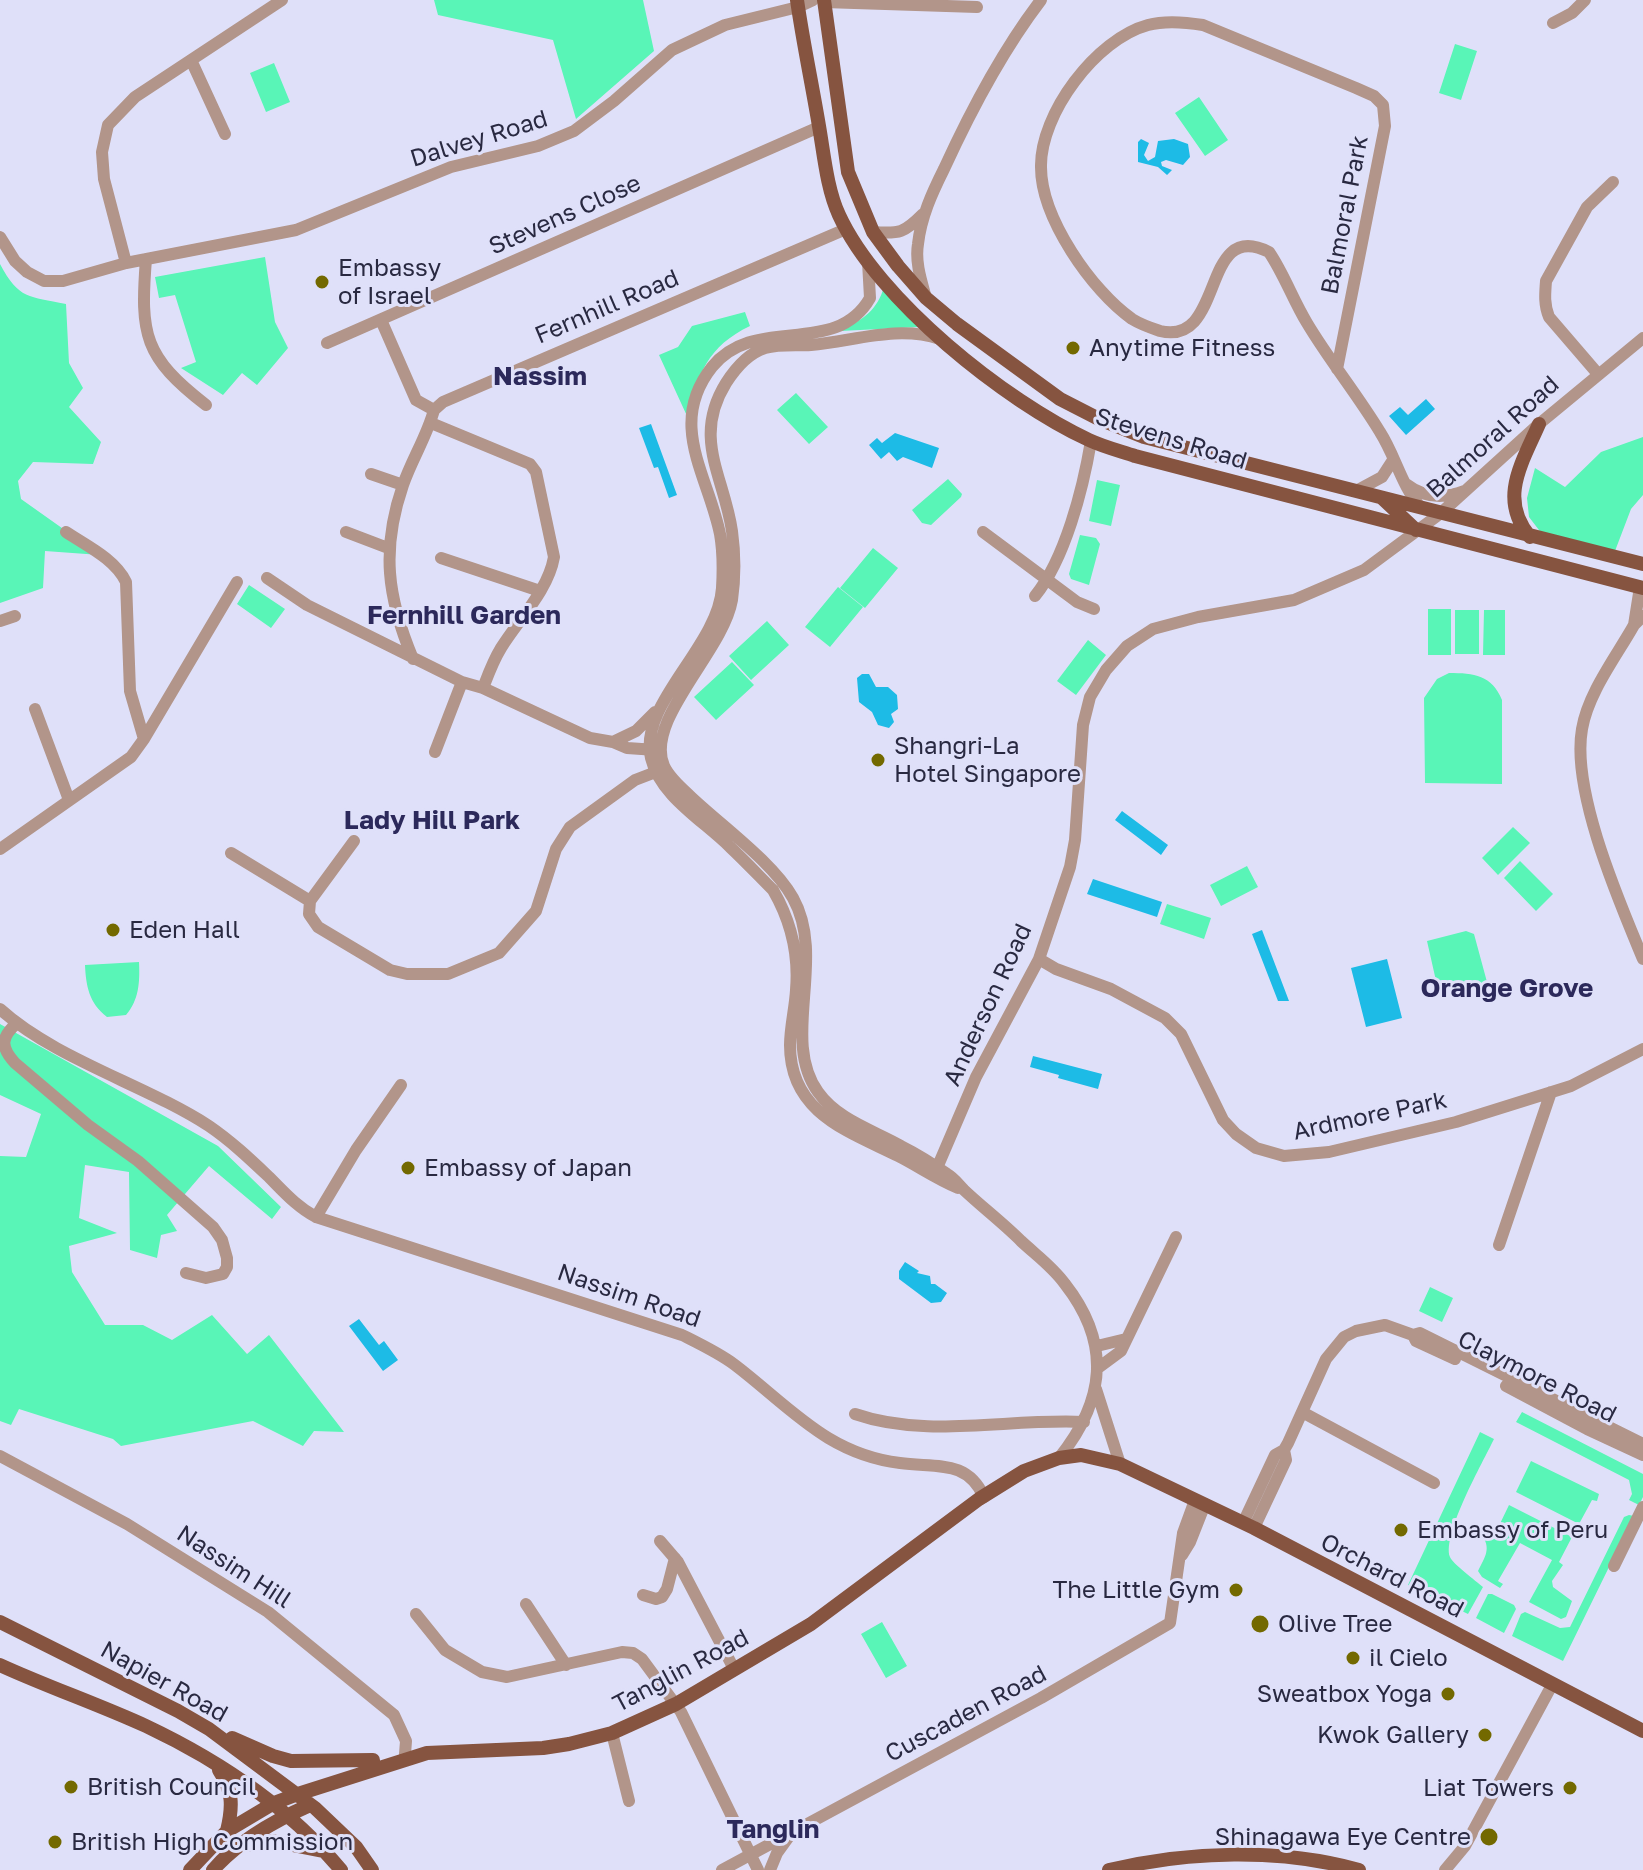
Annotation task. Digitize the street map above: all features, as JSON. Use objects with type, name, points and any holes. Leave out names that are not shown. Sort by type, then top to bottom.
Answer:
[{"type":"main road","name":"Stevens Road","points":[[820,1],[848,172],[873,232],[926,298],[1060,399],[1144,437],[1643,564]]},
{"type":"main road","name":"Stevens Road","points":[[798,3],[837,212],[868,262],[916,318],[999,385],[1050,420],[1091,441],[1135,456],[1642,588]]},
{"type":"main road","points":[[1530,537],[1514,513],[1513,499],[1518,473],[1539,424]]},
{"type":"main road","points":[[1295,476],[1303,492],[1314,503]]},
{"type":"main road","points":[[1381,498],[1417,531]]},
{"type":"main road","name":"Tanglin Road","points":[[190,1870],[227,1831],[274,1803],[306,1796],[427,1753],[543,1748],[612,1733],[676,1704],[811,1624],[1024,1471],[1059,1458],[1084,1456],[1120,1464]]},
{"type":"main road","name":"Orchard Road","points":[[1120,1464],[1248,1525],[1643,1731]]},
{"type":"main road","name":"Napier Road","points":[[4,1627],[165,1704],[209,1729],[306,1796],[356,1847],[372,1870]]},
{"type":"main road","name":"Napier Road","points":[[0,1665],[149,1728],[214,1763],[274,1803],[341,1870]]},
{"type":"main road","points":[[209,1729],[291,1761],[373,1760]]},
{"type":"main road","points":[[306,1796],[337,1770],[373,1760],[427,1753]]},
{"type":"main road","points":[[214,1763],[229,1785],[232,1799],[227,1831]]},
{"type":"main road","name":"Tanglin Road","points":[[213,1870],[228,1855],[286,1815],[306,1796]]},
{"type":"main road","points":[[228,1855],[250,1843],[272,1841],[325,1851]]},
{"type":"main road","points":[[1109,1870],[1144,1861],[1240,1856],[1300,1858],[1353,1869]]},
{"type":"street","points":[[126,263],[104,179],[102,152],[108,125],[135,97],[282,0]]},
{"type":"street","points":[[926,298],[919,272],[917,246],[924,212],[957,141],[1015,34],[1041,0]]},
{"type":"street","points":[[1553,23],[1572,13],[1585,0]]},
{"type":"street","points":[[820,1],[977,7]]},
{"type":"street","name":"Dalvey Road","points":[[0,237],[15,261],[27,272],[44,281],[63,281],[126,263],[296,230],[451,167],[538,146],[574,131],[672,50],[725,25],[798,3],[820,1]]},
{"type":"street","name":"Balmoral Park","points":[[1337,369],[1385,126],[1383,105],[1374,96],[1203,25],[1185,22],[1147,25],[1105,49],[1077,77],[1057,111],[1042,146],[1043,189],[1067,244],[1089,279],[1134,320],[1171,333],[1194,325],[1224,260],[1240,249],[1251,246],[1269,252],[1306,321],[1337,369],[1380,432],[1408,493],[1421,508]]},
{"type":"street","points":[[191,60],[225,134]]},
{"type":"street","name":"Stevens Close","points":[[327,343],[819,127]]},
{"type":"street","points":[[1598,374],[1549,317],[1545,308],[1546,281],[1587,207],[1613,182]]},
{"type":"street","points":[[873,232],[900,233],[924,212]]},
{"type":"street","name":"Fernhill Road","points":[[432,416],[443,402],[458,395],[846,229]]},
{"type":"street","points":[[146,259],[145,319],[156,358],[176,381],[206,405]]},
{"type":"street","points":[[613,742],[636,731],[660,707],[689,665],[718,611],[722,589],[720,535],[691,436],[690,418],[698,389],[713,366],[735,347],[758,338],[807,335],[841,327],[855,317],[870,298],[868,262]]},
{"type":"street","points":[[381,320],[416,400],[432,416],[530,464],[536,472],[554,557],[553,566],[540,591],[499,651],[483,688]]},
{"type":"street","points":[[655,750],[663,726],[721,632],[731,604],[732,532],[711,454],[710,437],[717,398],[731,375],[752,354],[775,346],[810,345],[898,333],[925,334],[943,340]]},
{"type":"street","name":"Balmoral Road","points":[[1417,531],[1643,338]]},
{"type":"street","points":[[413,659],[398,624],[390,586],[388,548],[403,485],[432,416]]},
{"type":"street","points":[[1035,596],[1048,580],[1061,551],[1091,441]]},
{"type":"street","points":[[1356,491],[1382,477],[1393,460]]},
{"type":"street","points":[[371,474],[403,485]]},
{"type":"street","points":[[1402,481],[1423,494],[1440,497],[1467,490]]},
{"type":"street","name":"Anderson Road","points":[[937,1168],[976,1077],[1039,959],[1070,867],[1075,840],[1083,725],[1090,697],[1106,670],[1127,646],[1153,629],[1294,600],[1364,570],[1417,531]]},
{"type":"street","points":[[66,532],[109,561],[126,582],[130,691],[144,739]]},
{"type":"street","points":[[346,532],[388,548]]},
{"type":"street","points":[[983,532],[1077,602],[1094,609]]},
{"type":"street","points":[[441,558],[540,591]]},
{"type":"street","points":[[267,578],[307,605],[462,682],[483,688],[590,738],[627,748],[655,750]]},
{"type":"street","points":[[0,849],[131,757],[237,582]]},
{"type":"street","points":[[1642,588],[1638,621],[1586,714],[1580,748],[1593,824],[1616,896],[1643,959]]},
{"type":"street","points":[[0,621],[15,616]]},
{"type":"street","points":[[435,752],[462,682]]},
{"type":"street","points":[[660,707],[652,728],[655,750],[660,771],[672,794]]},
{"type":"street","points":[[35,709],[69,800]]},
{"type":"street","points":[[354,841],[310,901],[309,914],[318,927],[372,961],[407,974],[448,974],[499,953],[536,911],[556,849],[570,827],[635,780],[660,771]]},
{"type":"street","points":[[660,771],[747,847],[793,897],[804,929],[807,952],[791,1062],[805,1096],[821,1116],[844,1132],[964,1190]]},
{"type":"street","points":[[625,787],[639,782],[653,784],[672,794],[763,880],[783,907],[792,930],[795,951],[798,1027],[802,1049],[808,1074],[830,1106],[870,1132],[899,1144],[951,1176],[1006,1224],[1065,1283],[1084,1312],[1097,1346],[1096,1389],[1084,1422],[1059,1458]]},
{"type":"street","points":[[231,853],[310,901]]},
{"type":"street","name":"Ardmore Park","points":[[1039,959],[1056,969],[1111,989],[1172,1024],[1181,1034],[1223,1120],[1256,1148],[1274,1154],[1309,1156],[1456,1122],[1581,1081],[1643,1049]]},
{"type":"street","name":"Nassim Road","points":[[0,1009],[17,1023],[210,1127],[246,1155],[298,1206],[316,1217],[682,1335],[735,1365],[822,1436],[882,1461],[962,1470],[975,1479],[984,1497]]},
{"type":"street","points":[[17,1023],[7,1032],[5,1039],[8,1055],[15,1063],[88,1125],[138,1161],[218,1232],[227,1258],[223,1274],[206,1278],[186,1273]]},
{"type":"street","points":[[316,1217],[356,1150],[401,1085]]},
{"type":"street","points":[[1499,1245],[1551,1092]]},
{"type":"street","points":[[923,1172],[937,1168]]},
{"type":"street","points":[[1098,1368],[1121,1351],[1175,1240]]},
{"type":"street","name":"Claymore Road","points":[[1248,1525],[1275,1455],[1284,1450],[1326,1359],[1344,1337],[1385,1325],[1413,1335],[1420,1333],[1643,1444]]},
{"type":"street","name":"Claymore Road","points":[[1413,1335],[1416,1341],[1643,1455]]},
{"type":"street","points":[[1097,1346],[1126,1339]]},
{"type":"street","points":[[1096,1389],[1120,1464]]},
{"type":"street","points":[[1302,1412],[1434,1483]]},
{"type":"street","points":[[855,1414],[873,1420],[914,1424],[1084,1422]]},
{"type":"street","points":[[1629,1437],[1643,1437]]},
{"type":"street","name":"Nassim Hill","points":[[0,1456],[127,1524],[268,1612],[394,1715],[406,1741],[405,1754]]},
{"type":"street","name":"Cuscaden Road","points":[[722,1870],[1041,1698],[1170,1623],[1183,1533],[1200,1502]]},
{"type":"street","points":[[1614,1566],[1643,1508]]},
{"type":"street","points":[[660,1541],[675,1558],[734,1669]]},
{"type":"street","points":[[643,1595],[656,1599],[662,1597],[675,1558]]},
{"type":"street","points":[[526,1604],[566,1665]]},
{"type":"street","points":[[416,1614],[445,1650],[482,1672],[507,1677],[622,1652],[633,1653],[642,1659],[676,1704],[758,1870]]},
{"type":"street","points":[[1445,1870],[1465,1846],[1552,1685]]},
{"type":"street","points":[[612,1733],[629,1801]]},
{"type":"street","points":[[770,1870],[777,1853],[792,1832]]},
{"type":"street","points":[[1461,1870],[1465,1846]]},
{"type":"green space","points":[[434,0],[643,0],[654,51],[576,119],[553,40],[438,15]]},
{"type":"green space","points":[[1455,44],[1477,51],[1461,100],[1439,93]]},
{"type":"green space","points":[[274,63],[290,102],[266,112],[250,73]]},
{"type":"green space","points":[[1199,97],[1228,140],[1205,156],[1175,113]]},
{"type":"green space","points":[[265,257],[275,322],[288,348],[257,385],[242,373],[223,395],[181,368],[196,362],[175,295],[159,298],[155,277]]},
{"type":"green space","points":[[0,264],[19,290],[34,297],[66,304],[69,363],[83,388],[69,407],[101,442],[93,464],[33,462],[18,481],[21,499],[100,555],[45,551],[43,588],[0,603]]},
{"type":"green space","points":[[883,290],[920,327],[840,331],[866,315],[876,305]]},
{"type":"green space","points":[[745,312],[750,326],[724,343],[707,363],[687,416],[659,355],[678,347],[692,326]]},
{"type":"green space","points":[[796,393],[828,427],[809,444],[777,410]]},
{"type":"green space","points":[[1643,437],[1643,495],[1631,509],[1615,551],[1542,534],[1529,517],[1527,498],[1535,468],[1565,487],[1601,452]]},
{"type":"green space","points":[[948,479],[962,494],[961,497],[931,525],[922,523],[912,510]]},
{"type":"green space","points":[[1097,480],[1120,485],[1111,526],[1089,521]]},
{"type":"green space","points":[[1080,535],[1096,538],[1100,544],[1089,585],[1071,579],[1069,574]]},
{"type":"green space","points":[[873,548],[898,568],[865,608],[840,588]]},
{"type":"green space","points":[[249,585],[285,609],[271,628],[237,604]]},
{"type":"green space","points":[[838,587],[863,607],[830,647],[805,627]]},
{"type":"green space","points":[[1428,609],[1451,609],[1451,655],[1428,655]]},
{"type":"green space","points":[[1455,610],[1479,610],[1479,654],[1455,654]]},
{"type":"green space","points":[[1484,610],[1505,610],[1505,655],[1483,655]]},
{"type":"green space","points":[[767,621],[789,645],[751,680],[729,656]]},
{"type":"green space","points":[[1088,640],[1106,655],[1076,695],[1057,681]]},
{"type":"green space","points":[[732,662],[754,685],[716,720],[694,697]]},
{"type":"green space","points":[[1449,673],[1487,680],[1502,700],[1502,784],[1425,783],[1424,698],[1437,679]]},
{"type":"green space","points":[[1513,827],[1530,843],[1498,875],[1482,858]]},
{"type":"green space","points":[[1520,861],[1553,894],[1536,911],[1504,878]]},
{"type":"green space","points":[[1247,866],[1258,887],[1221,906],[1210,885]]},
{"type":"green space","points":[[1167,904],[1211,918],[1204,939],[1160,924]]},
{"type":"green space","points":[[1466,931],[1474,934],[1487,982],[1439,994],[1427,941]]},
{"type":"green space","points":[[139,962],[134,1003],[126,1015],[107,1017],[90,994],[85,965]]},
{"type":"green space","points":[[0,1024],[218,1146],[281,1207],[272,1219],[209,1166],[167,1215],[177,1231],[161,1235],[157,1258],[130,1250],[129,1172],[85,1165],[79,1218],[117,1233],[69,1246],[72,1272],[105,1325],[143,1325],[172,1340],[212,1315],[247,1354],[269,1335],[344,1432],[314,1431],[303,1446],[253,1421],[121,1446],[113,1439],[19,1409],[11,1425],[0,1421],[0,1156],[26,1157],[41,1114],[0,1095]]},
{"type":"green space","points":[[1430,1287],[1453,1298],[1442,1322],[1419,1311]]},
{"type":"green space","points":[[1522,1412],[1643,1474],[1643,1497],[1639,1505],[1629,1500],[1632,1494],[1629,1480],[1516,1422]]},
{"type":"green space","points":[[1480,1432],[1494,1439],[1473,1480],[1449,1546],[1452,1560],[1483,1587],[1468,1614],[1408,1585]]},
{"type":"green space","points":[[1531,1461],[1599,1494],[1597,1501],[1592,1500],[1579,1524],[1516,1492]]},
{"type":"green space","points":[[1509,1505],[1572,1537],[1559,1562],[1563,1565],[1552,1581],[1553,1587],[1572,1601],[1566,1617],[1561,1619],[1529,1602],[1552,1560],[1520,1543],[1498,1581],[1503,1584],[1500,1588],[1478,1571],[1487,1548],[1481,1534],[1484,1529],[1495,1534]]},
{"type":"green space","points":[[1634,1516],[1563,1661],[1512,1636],[1521,1614],[1525,1612],[1560,1628],[1570,1627],[1624,1517]]},
{"type":"green space","points":[[1488,1594],[1514,1605],[1516,1609],[1504,1633],[1476,1618]]},
{"type":"green space","points":[[882,1622],[907,1666],[886,1678],[861,1634]]},
{"type":"water","points":[[1141,139],[1149,143],[1144,155],[1148,161],[1155,157],[1158,141],[1174,139],[1188,144],[1190,157],[1183,165],[1166,160],[1161,162],[1162,166],[1172,170],[1167,175],[1158,167],[1138,162],[1138,142]]},
{"type":"water","points":[[1426,399],[1435,409],[1406,435],[1389,416],[1400,407],[1408,415]]},
{"type":"water","points":[[651,424],[677,495],[669,498],[639,428]]},
{"type":"water","points":[[895,433],[939,448],[932,468],[903,457],[897,461],[889,452],[881,459],[869,445],[877,438],[882,443]]},
{"type":"water","points":[[869,674],[876,687],[888,687],[897,695],[898,709],[891,714],[894,722],[889,728],[878,725],[872,712],[859,702],[857,678]]},
{"type":"water","points":[[1122,811],[1168,845],[1161,855],[1115,820]]},
{"type":"water","points":[[1093,879],[1162,902],[1157,917],[1087,894]]},
{"type":"water","points":[[1262,930],[1289,1001],[1278,1001],[1252,934]]},
{"type":"water","points":[[1387,959],[1402,1018],[1366,1027],[1351,968]]},
{"type":"water","points":[[1033,1056],[1102,1074],[1098,1089],[1030,1067]]},
{"type":"water","points":[[905,1262],[919,1271],[917,1273],[930,1276],[931,1284],[947,1293],[941,1302],[931,1303],[899,1279],[899,1271]]},
{"type":"water","points":[[359,1319],[379,1345],[384,1341],[398,1360],[383,1371],[349,1326]]},
{"type":"place","name":"Embassy of Israel","points":[[322,282]]},
{"type":"place","name":"Anytime Fitness","points":[[1073,348]]},
{"type":"place","name":"Shangri-La Hotel Singapore","points":[[878,760]]},
{"type":"place","name":"Eden Hall","points":[[113,930]]},
{"type":"place","name":"Embassy of Japan","points":[[408,1168]]},
{"type":"place","name":"Embassy of Peru","points":[[1401,1530]]},
{"type":"place","name":"The Little Gym","points":[[1236,1590]]},
{"type":"place","name":"Olive Tree","points":[[1260,1624]]},
{"type":"place","name":"il Cielo","points":[[1353,1658]]},
{"type":"place","name":"Sweatbox Yoga","points":[[1448,1694]]},
{"type":"place","name":"Kwok Gallery","points":[[1485,1735]]},
{"type":"place","name":"British Council","points":[[71,1787]]},
{"type":"place","name":"Liat Towers","points":[[1570,1788]]},
{"type":"place","name":"Shinagawa Eye Centre","points":[[1489,1837]]},
{"type":"place","name":"British High Commission","points":[[55,1842]]},
{"type":"district","name":"Nassim","points":[[540,377]]},
{"type":"district","name":"Fernhill Garden","points":[[464,616]]},
{"type":"district","name":"Lady Hill Park","points":[[432,821]]},
{"type":"district","name":"Orange Grove","points":[[1507,989]]},
{"type":"district","name":"Tanglin","points":[[773,1830]]}]
